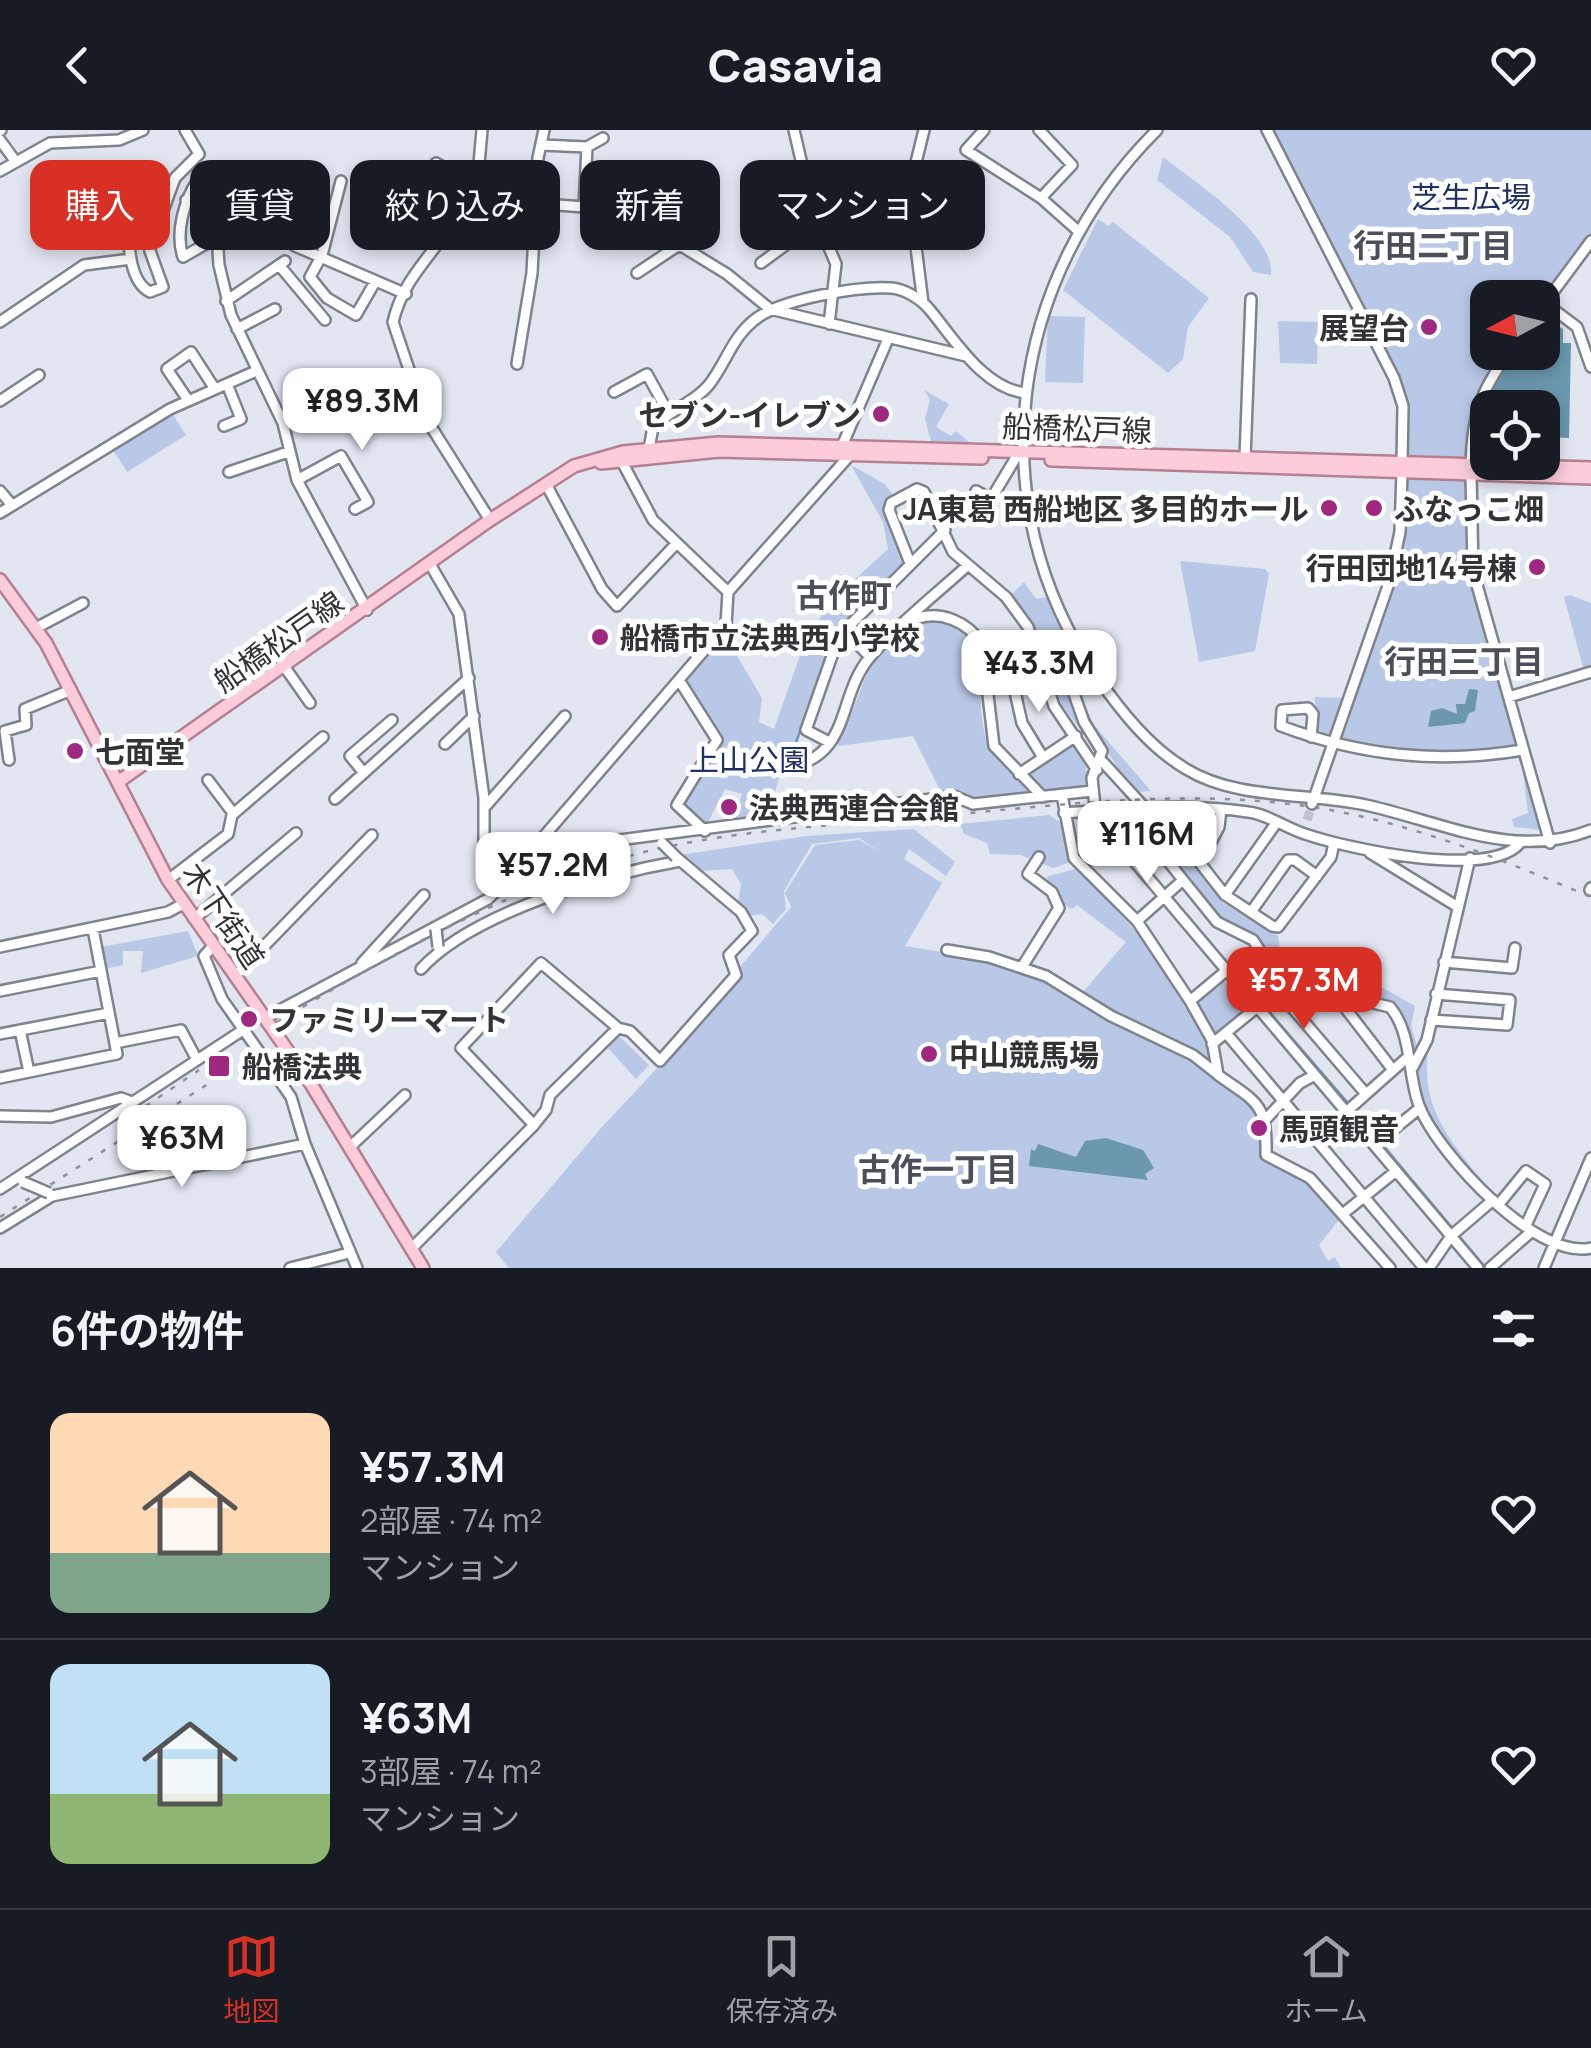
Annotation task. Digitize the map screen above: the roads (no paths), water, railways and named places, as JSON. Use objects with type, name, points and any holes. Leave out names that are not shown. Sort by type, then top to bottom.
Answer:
[{"type":"main road","name":"船橋松戸線","points":[[118,782],[490,520],[595,457],[719,451],[846,451],[1470,469]]},
{"type":"main road","name":"船橋松戸線","points":[[565,472],[647,453]]},
{"type":"main road","name":"船橋松戸線","points":[[1022,457],[1245,458],[1402,467]]},
{"type":"main road","name":"船橋松戸線","points":[[1560,468],[1591,468]]},
{"type":"main road","name":"船橋松戸線","points":[[1560,476],[1591,478]]},
{"type":"main road","name":"木下街道","points":[[0,580],[36,628],[71,690],[168,880],[265,1018],[424,1268]]},
{"type":"street","points":[[0,171],[50,143],[120,140],[144,130]]},
{"type":"street","points":[[170,191],[175,178],[199,154],[186,130]]},
{"type":"street","points":[[479,160],[482,130]]},
{"type":"street","points":[[539,160],[544,130]]},
{"type":"street","points":[[794,130],[802,160]]},
{"type":"street","points":[[924,130],[909,191],[924,303]]},
{"type":"street","points":[[984,130],[966,150],[1041,198],[1077,230]]},
{"type":"street","points":[[1039,130],[1072,165],[1041,198]]},
{"type":"street","points":[[1157,130],[1118,170],[1077,230],[1050,288],[1029,364],[1022,457],[1035,539],[1050,587],[1074,640],[1118,707],[1165,755],[1190,772],[1221,785],[1520,843],[1550,843],[1588,831],[1591,843]]},
{"type":"street","points":[[1267,130],[1394,378],[1403,406],[1400,532],[1390,583],[1314,800]]},
{"type":"street","points":[[541,145],[588,147],[603,138]]},
{"type":"street","points":[[0,140],[16,162]]},
{"type":"street","points":[[587,160],[588,147]]},
{"type":"street","points":[[341,181],[322,255],[310,277],[346,311],[356,315],[375,282]]},
{"type":"street","points":[[190,193],[180,236],[183,257],[195,250]]},
{"type":"street","points":[[186,200],[190,201]]},
{"type":"street","points":[[1560,283],[1591,241]]},
{"type":"street","points":[[130,250],[143,290],[163,287],[150,250]]},
{"type":"street","points":[[218,250],[226,301],[256,372],[284,422],[297,480],[367,610]]},
{"type":"street","points":[[289,250],[288,257],[324,320]]},
{"type":"street","points":[[432,250],[412,272],[393,326],[420,404],[490,520]]},
{"type":"street","points":[[517,364],[533,250]]},
{"type":"street","points":[[637,273],[671,250]]},
{"type":"street","points":[[686,250],[727,274],[770,309],[966,356]]},
{"type":"street","points":[[761,263],[779,250]]},
{"type":"street","points":[[830,250],[836,264],[830,324]]},
{"type":"street","points":[[226,301],[288,257],[322,255],[406,294]]},
{"type":"street","points":[[0,322],[84,265],[131,259]]},
{"type":"street","points":[[647,453],[652,428],[704,390],[736,338],[770,309],[835,295],[893,288],[924,303],[966,356],[1008,390],[1026,393]]},
{"type":"street","points":[[1245,458],[1250,299]]},
{"type":"street","points":[[237,328],[275,309]]},
{"type":"street","points":[[1560,316],[1576,327],[1591,367]]},
{"type":"street","points":[[265,1018],[488,899],[726,625],[728,592],[846,451],[888,339]]},
{"type":"street","points":[[188,400],[167,369],[191,352],[214,390]]},
{"type":"street","points":[[0,513],[188,400],[256,372]]},
{"type":"street","points":[[614,392],[647,374],[669,414]]},
{"type":"street","points":[[0,402],[39,375]]},
{"type":"street","points":[[224,426],[241,418],[228,384]]},
{"type":"street","points":[[229,472],[288,452]]},
{"type":"street","points":[[297,480],[341,456],[368,502],[355,509]]},
{"type":"street","points":[[976,491],[991,499],[1022,457]]},
{"type":"street","points":[[621,460],[653,520],[728,592]]},
{"type":"street","points":[[1471,480],[1472,562],[1550,843]]},
{"type":"street","points":[[546,484],[602,589],[616,606],[676,544]]},
{"type":"street","points":[[910,564],[891,504],[918,490],[924,492],[953,552],[1018,612],[1039,650],[1054,706],[1099,766],[1144,807],[1160,851],[1217,922],[1253,940],[1280,988],[1366,1094]]},
{"type":"street","points":[[0,491],[11,504]]},
{"type":"street","points":[[829,742],[806,730],[839,636],[945,530]]},
{"type":"street","points":[[430,564],[460,614],[484,808],[485,846],[497,856],[660,840],[954,796],[972,804],[1092,791]]},
{"type":"street","points":[[786,768],[807,763],[829,742],[840,729],[857,676],[870,657],[967,566]]},
{"type":"street","points":[[36,628],[83,602]]},
{"type":"street","points":[[908,621],[942,615],[976,634],[982,644],[994,746],[1043,797]]},
{"type":"street","points":[[845,631],[870,657]]},
{"type":"street","points":[[1074,640],[1062,660],[1099,766],[1092,791],[1097,816],[1478,1268]]},
{"type":"street","points":[[284,666],[310,703]]},
{"type":"street","points":[[1509,697],[1591,672]]},
{"type":"street","points":[[986,690],[1046,674]]},
{"type":"street","points":[[336,799],[469,678]]},
{"type":"street","points":[[678,680],[717,740],[677,805],[706,831]]},
{"type":"street","points":[[1013,683],[1022,723],[1042,756]]},
{"type":"street","points":[[9,760],[5,730],[24,726],[25,709],[71,690]]},
{"type":"street","points":[[445,744],[474,716]]},
{"type":"street","points":[[484,808],[565,716]]},
{"type":"street","points":[[364,773],[350,756],[392,720]]},
{"type":"street","points":[[1019,774],[1076,736]]},
{"type":"street","points":[[168,880],[228,834],[233,813],[323,737]]},
{"type":"street","points":[[1311,738],[1426,759],[1524,750]]},
{"type":"street","points":[[208,780],[233,813]]},
{"type":"street","points":[[1062,795],[1077,862],[1136,921],[1190,1001],[1212,1044],[1218,1075]]},
{"type":"street","points":[[1064,814],[1097,816],[1144,807],[1253,812],[1302,833],[1368,851],[1470,858],[1510,852],[1520,843]]},
{"type":"street","points":[[1221,809],[1219,826],[1200,858],[1224,895],[1278,928],[1331,857],[1334,843]]},
{"type":"street","points":[[1302,833],[1306,820]]},
{"type":"street","points":[[1224,895],[1277,822]]},
{"type":"street","points":[[194,920],[296,833]]},
{"type":"street","points":[[235,976],[372,835]]},
{"type":"street","points":[[534,1124],[462,1048],[541,963],[618,1028],[630,1031],[660,1061],[736,975],[729,956],[752,931],[741,912],[660,840]]},
{"type":"street","points":[[1368,851],[1458,907]]},
{"type":"street","points":[[1022,967],[1060,908],[1052,892],[1028,874],[1039,857]]},
{"type":"street","points":[[420,969],[438,949],[582,884],[678,858]]},
{"type":"street","points":[[1346,1112],[1393,1070],[1411,1062],[1431,1020],[1470,858]]},
{"type":"street","points":[[1251,912],[1288,860],[1295,860],[1317,876]]},
{"type":"street","points":[[1136,921],[1183,880]]},
{"type":"street","points":[[357,968],[424,895]]},
{"type":"street","points":[[0,947],[93,929],[183,904]]},
{"type":"street","points":[[436,927],[438,949]]},
{"type":"street","points":[[0,1078],[117,1054],[93,929]]},
{"type":"street","points":[[213,946],[205,959],[222,999],[282,1081],[357,1268]]},
{"type":"street","points":[[1444,962],[1512,968],[1515,948]]},
{"type":"street","points":[[947,950],[1046,976],[1111,1016],[1156,1033],[1202,1060],[1252,1100],[1266,1119],[1266,1154],[1310,1178],[1390,1268]]},
{"type":"street","points":[[1190,1001],[1226,970]]},
{"type":"street","points":[[0,991],[101,971]]},
{"type":"street","points":[[1212,1044],[1280,988],[1298,986],[1390,1007],[1402,1026],[1420,1108],[1448,1155],[1529,1228],[1556,1242],[1591,1248]]},
{"type":"street","points":[[1431,1020],[1507,1025],[1510,1000],[1436,994]]},
{"type":"street","points":[[1336,996],[1393,1070]]},
{"type":"street","points":[[0,1034],[109,1013]]},
{"type":"street","points":[[410,1250],[534,1124],[546,1110],[550,1095],[618,1028]]},
{"type":"street","points":[[20,1030],[29,1072]]},
{"type":"street","points":[[115,1043],[181,1030],[196,1058]]},
{"type":"street","points":[[0,1189],[20,1180],[196,1058],[244,1030]]},
{"type":"street","points":[[1226,1032],[1427,1268],[1451,1236],[1496,1202],[1526,1171],[1545,1184],[1529,1228],[1490,1268]]},
{"type":"street","points":[[1266,1119],[1286,1104],[1300,1084],[1315,1075]]},
{"type":"street","points":[[350,1148],[405,1095]]},
{"type":"street","points":[[0,1116],[51,1116],[121,1098],[132,1102]]},
{"type":"street","points":[[1374,1146],[1420,1108]]},
{"type":"street","points":[[0,1228],[50,1194],[305,1144]]},
{"type":"street","points":[[1544,1268],[1591,1158]]},
{"type":"street","points":[[1344,1213],[1396,1171]]},
{"type":"street","points":[[20,1180],[50,1194]]},
{"type":"street","points":[[290,1268],[349,1253]]},
{"type":"waterway","points":[[790,759],[835,635],[902,566]]},
{"type":"waterway","points":[[1105,819],[1166,890]]},
{"type":"waterway","points":[[1171,896],[1260,1001]]},
{"type":"waterway","points":[[1265,1007],[1348,1103]]},
{"type":"waterway","points":[[1353,1109],[1377,1138]]},
{"type":"waterway","points":[[1382,1144],[1454,1230]]},
{"type":"waterway","points":[[1459,1236],[1486,1268]]},
{"type":"tunnel","points":[[1307,820],[1312,804]]},
{"type":"railway","points":[[277,1022],[410,946],[551,882],[648,851],[797,828],[1114,801],[1197,798],[1281,803],[1361,816],[1439,838],[1591,897]]},
{"type":"railway","points":[[121,1123],[199,1070]]},
{"type":"railway","points":[[0,1217],[208,1084]]},
{"type":"place","name":"展望台","points":[[1429,327]]},
{"type":"place","name":"セブン-イレブン","points":[[881,414]]},
{"type":"place","name":"JA東葛 西船地区 多目的ホール","points":[[1329,508]]},
{"type":"place","name":"ふなっこ畑","points":[[1374,508]]},
{"type":"place","name":"行田団地14号棟","points":[[1537,567]]},
{"type":"place","name":"船橋市立法典西小学校","points":[[600,637]]},
{"type":"place","name":"七面堂","points":[[75,751]]},
{"type":"place","name":"法典西連合会館","points":[[729,807]]},
{"type":"place","name":"ファミリーマート","points":[[249,1019]]},
{"type":"place","name":"中山競馬場","points":[[929,1054]]},
{"type":"place","name":"船橋法典","points":[[219,1066]]},
{"type":"place","name":"馬頭観音","points":[[1259,1128]]},
{"type":"district","name":"行田二丁目","points":[[1433,245]]},
{"type":"district","name":"古作町","points":[[844,595]]},
{"type":"district","name":"行田三丁目","points":[[1464,661]]},
{"type":"district","name":"古作一丁目","points":[[938,1169]]},
{"type":"park label","name":"芝生広場","points":[[1471,196]]},
{"type":"park label","name":"上山公園","points":[[749,759]]}]
